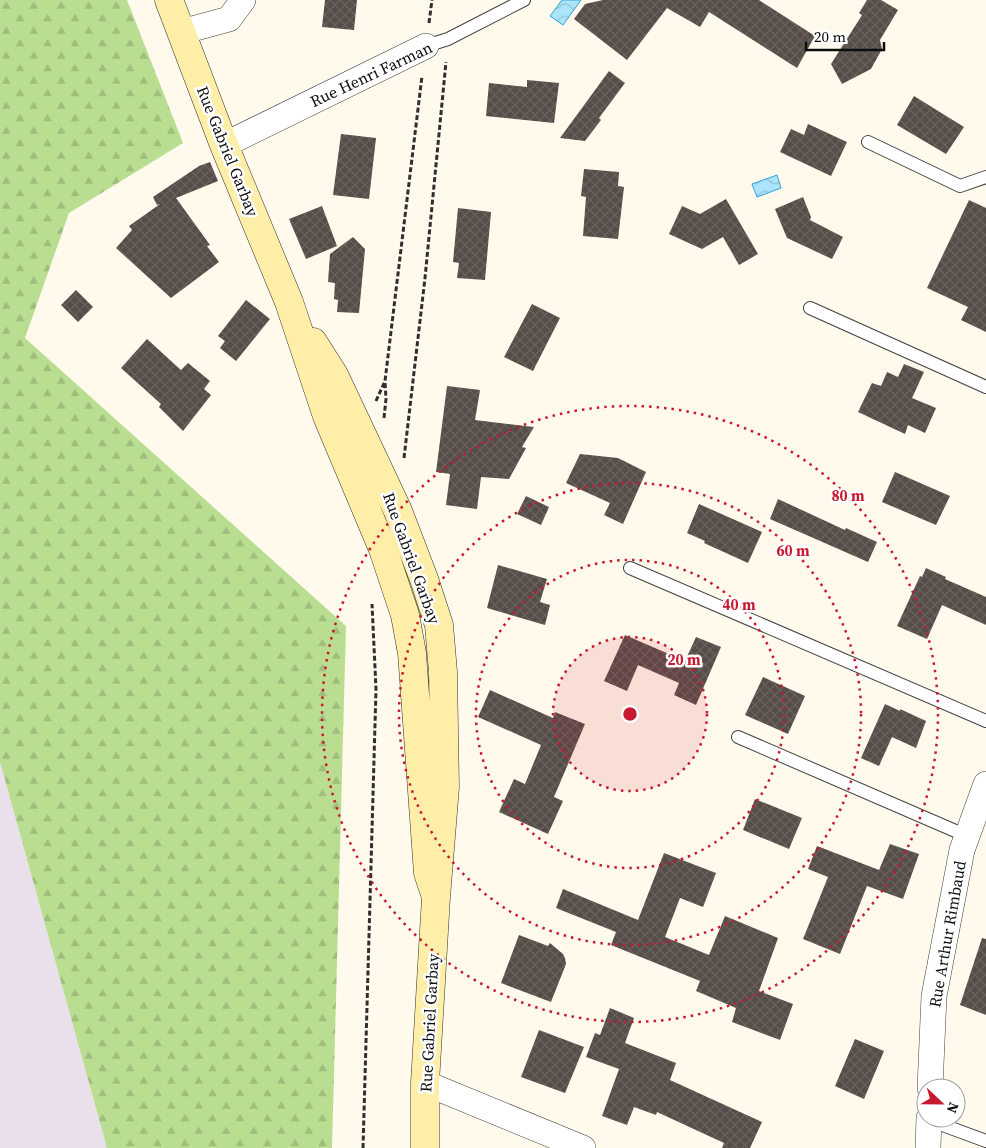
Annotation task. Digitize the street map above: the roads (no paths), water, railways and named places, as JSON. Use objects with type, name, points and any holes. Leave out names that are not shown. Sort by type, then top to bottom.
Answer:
[{"type":"street","name":"Rue Gabriel Garbay","points":[[169,0],[224,145],[289,302],[327,416],[383,549],[405,615],[412,653],[428,873],[436,897],[425,1083],[425,1148]]},
{"type":"street","points":[[181,32],[229,18],[243,0]]},
{"type":"street","name":"Rue Henri Farman","points":[[224,145],[437,43]]},
{"type":"street","name":"Rue Arthur Rimbaud","points":[[930,1078],[934,996],[962,850],[986,784]]},
{"type":"street","points":[[425,1083],[583,1148]]},
{"type":"street","points":[[928,1148],[929,1128]]},
{"type":"lane","name":"Rue Henri Farman","points":[[437,43],[521,2]]},
{"type":"lane","points":[[868,142],[960,186],[986,177]]},
{"type":"lane","points":[[810,308],[986,387]]},
{"type":"lane","points":[[630,568],[986,721]]},
{"type":"lane","points":[[738,737],[968,836]]},
{"type":"lane","points":[[952,1128],[986,1141]]},
{"type":"water","points":[[562,0],[581,0],[563,25],[550,16]]},
{"type":"water","points":[[777,175],[781,188],[757,197],[752,184]]}]
